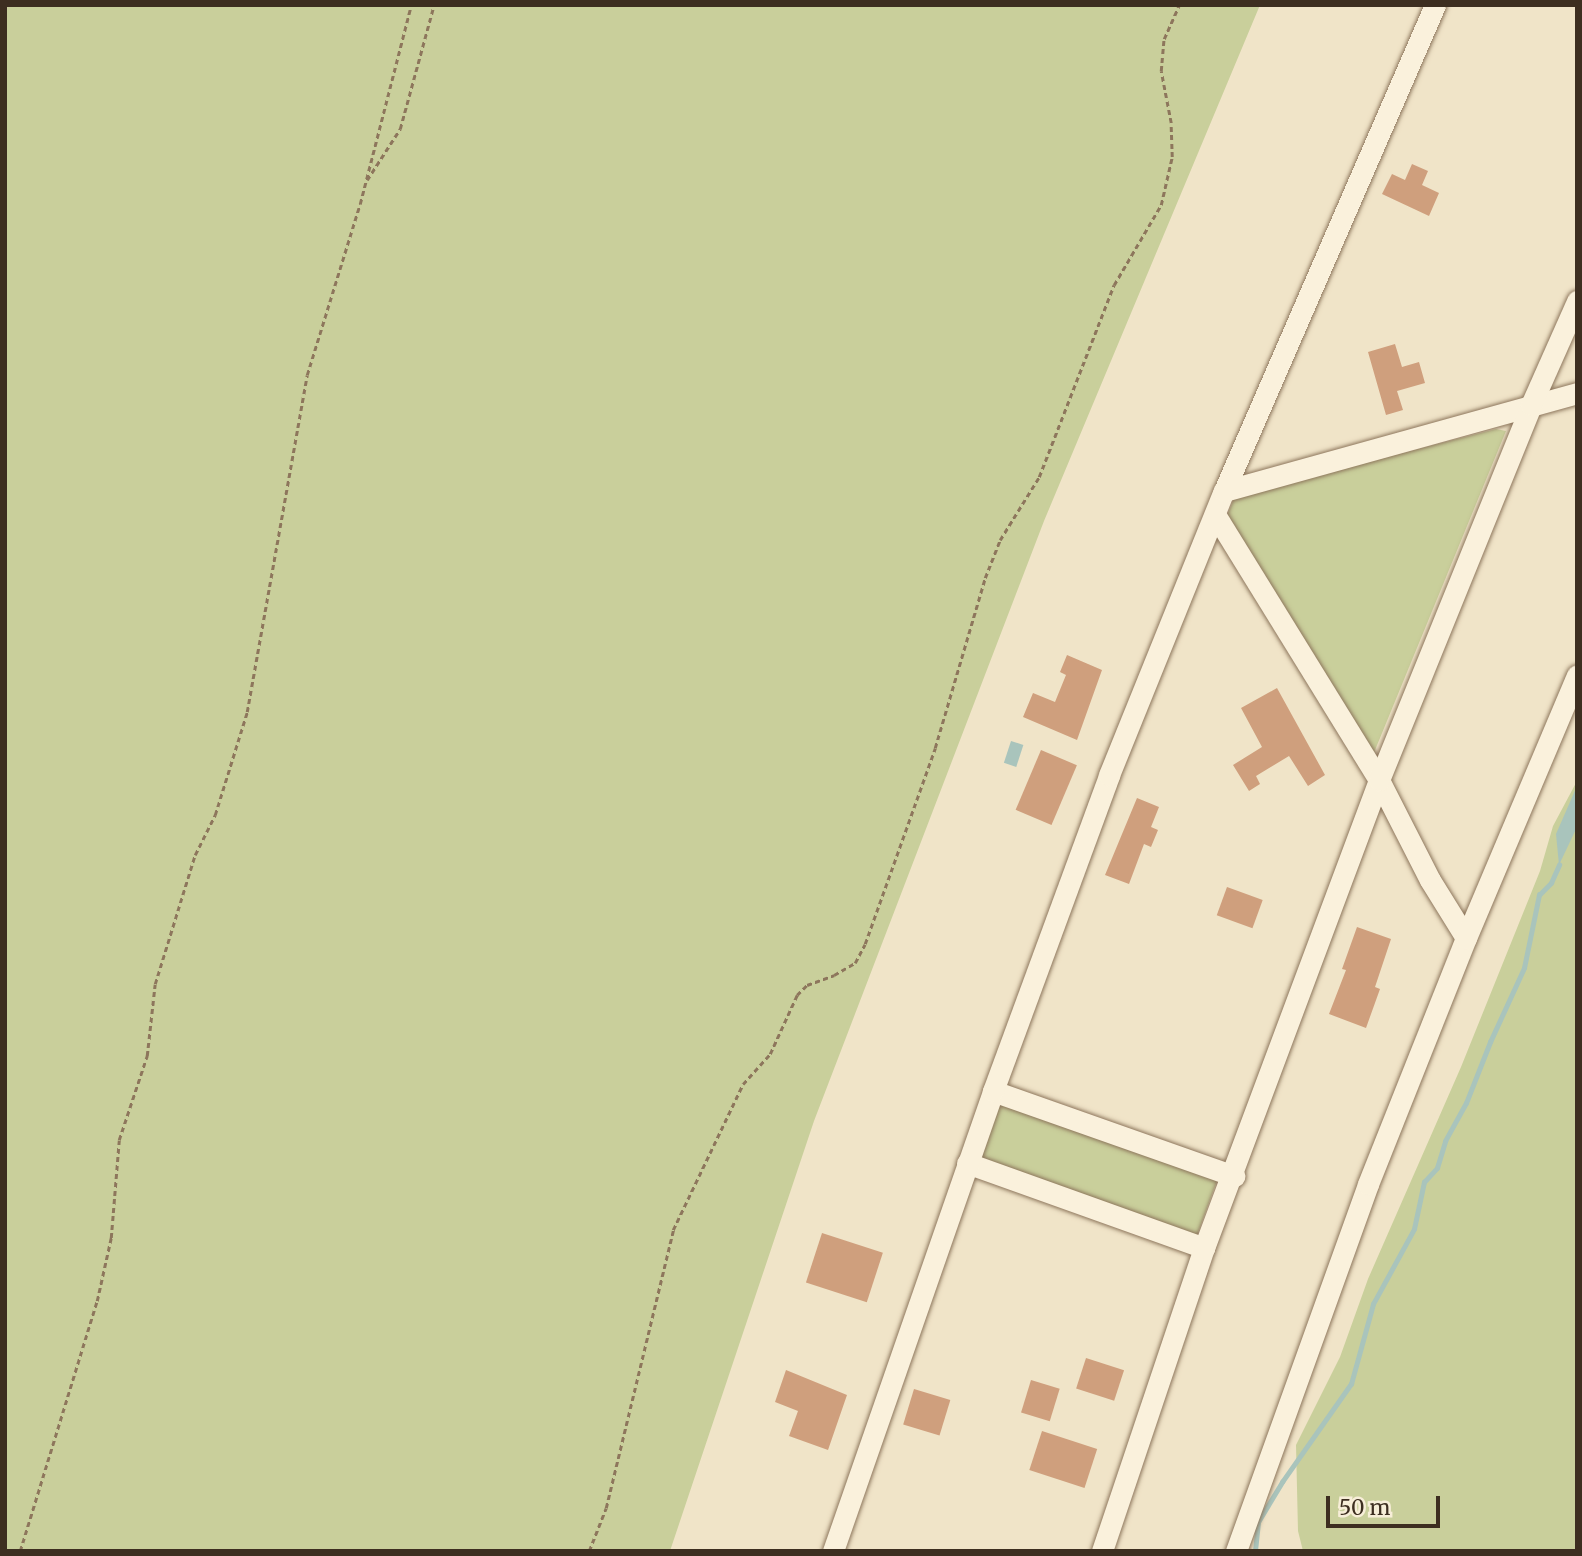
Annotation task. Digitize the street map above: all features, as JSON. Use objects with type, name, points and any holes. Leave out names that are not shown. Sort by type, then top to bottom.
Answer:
[{"type":"street","points":[[833,1551],[993,1091],[1109,775],[1224,491],[1435,5]]},
{"type":"street","points":[[1102,1551],[1204,1248],[1234,1176],[1379,780],[1531,405],[1577,301]]},
{"type":"street","points":[[1224,491],[1577,393]]},
{"type":"street","points":[[1216,516],[1379,780],[1430,880],[1466,938]]},
{"type":"street","points":[[1236,1551],[1368,1184],[1466,938],[1577,675]]},
{"type":"street","points":[[993,1091],[1234,1176]]},
{"type":"street","points":[[968,1163],[1204,1248]]},
{"type":"path","points":[[20,1551],[97,1301],[111,1238],[119,1140],[147,1056],[155,984],[195,855],[215,815],[247,712],[307,375],[365,182],[411,5]]},
{"type":"path","points":[[365,182],[400,128],[434,5]]},
{"type":"path","points":[[589,1551],[606,1508],[673,1230],[743,1084],[770,1054],[797,995],[807,985],[834,975],[855,963],[935,748],[985,578],[1000,540],[1038,477],[1091,351],[1114,285],[1161,205],[1172,157],[1171,123],[1161,71],[1164,39],[1180,5]]},
{"type":"green space","points":[[5,5],[1260,5],[1044,521],[814,1121],[670,1551],[5,1551]]},
{"type":"green space","points":[[1496,429],[1506,431],[1373,755],[1227,516],[1235,496]]},
{"type":"green space","points":[[1577,781],[1577,1551],[1303,1551],[1298,1531],[1296,1445],[1340,1357],[1368,1279],[1461,1067],[1540,871],[1553,826]]},
{"type":"green space","points":[[998,1101],[1217,1181],[1196,1239],[977,1159]]},
{"type":"water","points":[[1011,741],[1023,745],[1016,767],[1004,763]]},
{"type":"water","points":[[1577,786],[1577,827],[1559,865],[1556,834]]},
{"type":"building","points":[[1412,164],[1428,171],[1422,185],[1439,193],[1429,216],[1382,194],[1392,174],[1405,180]]},
{"type":"building","points":[[1395,344],[1402,367],[1419,362],[1425,383],[1397,391],[1403,410],[1386,415],[1368,352]]},
{"type":"building","points":[[1067,655],[1102,670],[1077,740],[1023,717],[1033,693],[1055,702],[1066,675],[1060,672]]},
{"type":"building","points":[[1277,688],[1325,775],[1308,786],[1289,756],[1256,776],[1260,784],[1249,791],[1233,765],[1262,747],[1241,708]]},
{"type":"building","points":[[1041,750],[1077,765],[1052,825],[1016,810]]},
{"type":"building","points":[[1137,798],[1159,807],[1151,827],[1158,830],[1151,847],[1144,844],[1129,884],[1105,875]]},
{"type":"building","points":[[1227,887],[1263,900],[1252,928],[1217,915]]},
{"type":"building","points":[[1357,927],[1391,939],[1375,987],[1380,989],[1366,1028],[1329,1014],[1346,970],[1342,969]]},
{"type":"building","points":[[822,1233],[883,1253],[867,1302],[806,1282]]},
{"type":"building","points":[[1086,1358],[1124,1370],[1114,1401],[1076,1388]]},
{"type":"building","points":[[786,1370],[847,1395],[828,1450],[789,1436],[798,1411],[775,1402]]},
{"type":"building","points":[[1031,1380],[1060,1389],[1050,1421],[1021,1413]]},
{"type":"building","points":[[914,1389],[950,1400],[940,1435],[903,1424]]},
{"type":"building","points":[[1042,1431],[1097,1449],[1084,1488],[1029,1470]]},
{"type":"waterway","points":[[1255,1551],[1258,1522],[1282,1482],[1351,1384],[1373,1304],[1414,1229],[1424,1182],[1437,1168],[1445,1141],[1466,1103],[1524,968],[1539,895],[1551,883],[1559,865]]}]
